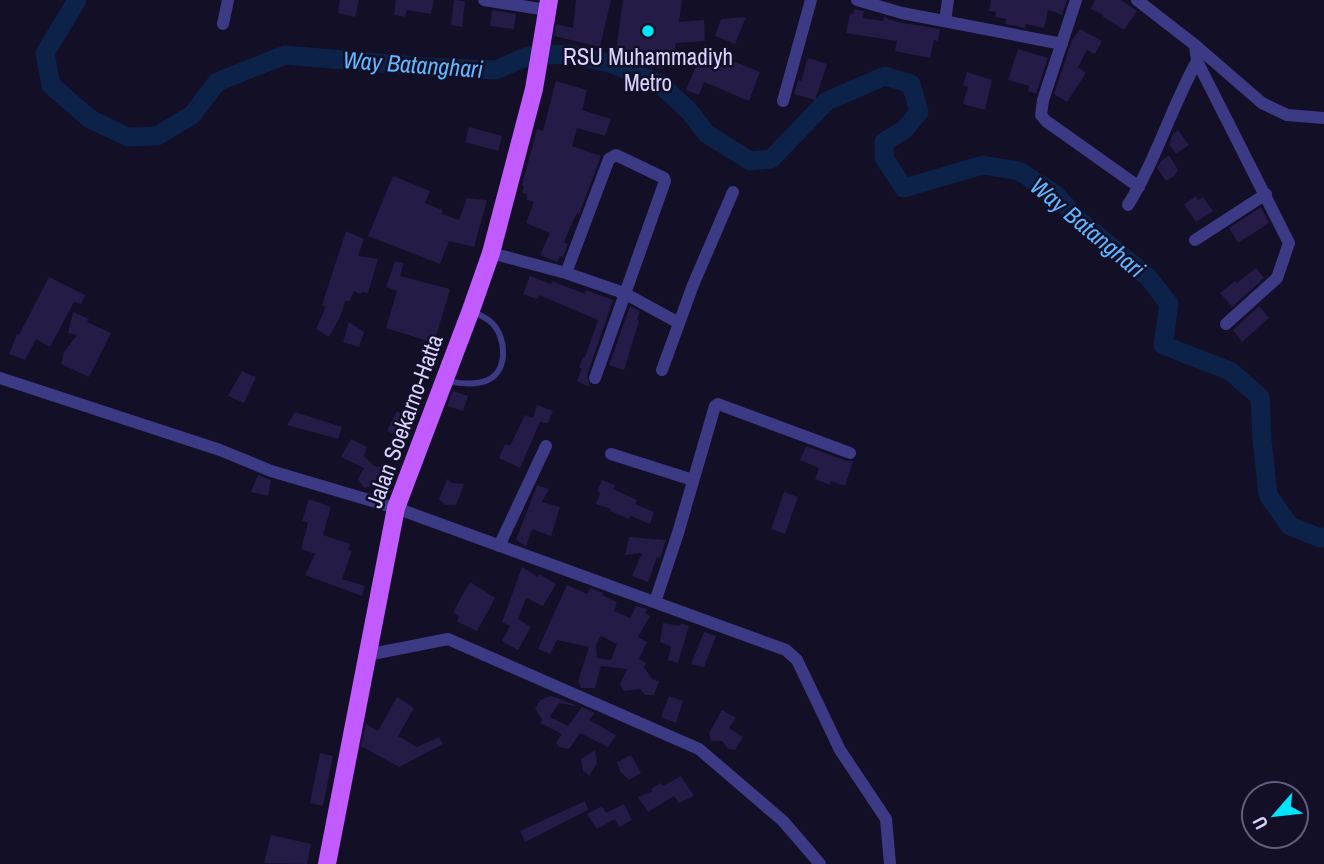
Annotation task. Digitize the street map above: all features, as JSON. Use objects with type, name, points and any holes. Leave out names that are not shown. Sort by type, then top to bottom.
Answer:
[{"type":"main road","name":"Jalan Soekarno-Hatta","points":[[327,864],[396,508],[491,253],[534,89],[548,5]]},
{"type":"street","points":[[223,24],[228,0]]},
{"type":"street","points":[[484,0],[548,5]]},
{"type":"street","points":[[783,101],[811,0]]},
{"type":"street","points":[[857,0],[902,13],[1062,44]]},
{"type":"street","points":[[945,21],[948,0]]},
{"type":"street","points":[[1076,0],[1043,100],[1042,117],[1139,187]]},
{"type":"street","points":[[1137,0],[1195,45],[1262,103],[1287,114],[1324,118]]},
{"type":"street","points":[[1195,45],[1197,61],[1289,243],[1277,278],[1226,324]]},
{"type":"street","points":[[1128,205],[1139,187],[1183,85],[1197,61]]},
{"type":"street","points":[[566,273],[609,159],[616,156],[665,179],[595,378]]},
{"type":"street","points":[[662,369],[733,192]]},
{"type":"street","points":[[1195,240],[1266,194]]},
{"type":"street","points":[[491,253],[566,273],[624,293],[679,323]]},
{"type":"street","points":[[0,379],[220,450],[271,471],[396,508],[786,650],[797,660],[840,750],[886,819],[890,864]]},
{"type":"street","points":[[655,602],[717,404],[850,453]]},
{"type":"street","points":[[499,547],[545,446]]},
{"type":"street","points":[[611,454],[693,480]]},
{"type":"street","points":[[368,655],[448,639],[699,749],[782,821],[820,864]]},
{"type":"lane","points":[[443,381],[480,383],[491,379],[499,370],[505,351],[499,334],[491,322],[471,310]]},
{"type":"building","points":[[340,0],[359,0],[355,17],[338,13]]},
{"type":"building","points":[[396,0],[434,0],[431,14],[407,10],[405,17],[394,15]]},
{"type":"building","points":[[454,0],[465,1],[462,27],[451,25]]},
{"type":"building","points":[[576,0],[611,0],[600,47],[554,36],[556,24],[573,28]]},
{"type":"building","name":"RSU Muhammadiyh Metro","points":[[623,0],[682,0],[679,22],[704,20],[705,41],[676,43],[674,53],[665,52],[663,69],[648,67],[648,63],[615,58]]},
{"type":"building","points":[[991,0],[1067,0],[1062,15],[1048,10],[1044,28],[1026,24],[1025,28],[1005,24],[1006,19],[995,17],[996,12],[989,11]]},
{"type":"building","points":[[1095,0],[1121,0],[1137,11],[1124,30],[1091,9]]},
{"type":"building","points":[[854,9],[864,11],[863,18],[883,21],[884,17],[897,22],[940,29],[930,58],[895,51],[897,41],[846,33],[850,14],[853,14]]},
{"type":"building","points":[[492,10],[516,14],[514,29],[490,26]]},
{"type":"building","points":[[746,17],[735,44],[715,36],[721,19]]},
{"type":"building","points":[[1080,29],[1102,41],[1095,54],[1087,50],[1078,67],[1086,73],[1067,102],[1054,94],[1072,40]]},
{"type":"building","points":[[706,43],[707,56],[708,51],[760,72],[749,101],[704,82],[699,95],[686,90]]},
{"type":"building","points":[[1018,49],[1048,58],[1036,94],[1028,91],[1029,86],[1008,80]]},
{"type":"building","points":[[808,58],[827,64],[815,100],[794,94]]},
{"type":"building","points":[[967,72],[992,80],[985,110],[963,104],[968,87],[963,85]]},
{"type":"building","points":[[556,81],[587,90],[582,110],[611,119],[605,136],[577,128],[572,146],[601,156],[579,214],[577,213],[564,242],[568,244],[563,257],[560,256],[557,262],[540,255],[550,233],[526,223],[534,202],[527,200],[527,194],[522,193],[537,129],[543,131]]},
{"type":"building","points":[[469,127],[502,136],[498,151],[465,142]]},
{"type":"building","points":[[1178,130],[1189,145],[1176,154],[1169,144]]},
{"type":"building","points":[[1169,155],[1178,170],[1166,181],[1157,168]]},
{"type":"building","points":[[393,176],[430,191],[425,203],[442,210],[442,214],[459,220],[467,198],[487,200],[474,247],[449,241],[440,264],[368,236]]},
{"type":"building","points":[[1196,196],[1198,200],[1203,197],[1213,211],[1196,222],[1184,204]]},
{"type":"building","points":[[1261,207],[1269,223],[1238,243],[1229,228]]},
{"type":"building","points":[[346,231],[364,239],[358,256],[378,259],[368,293],[354,291],[349,301],[345,301],[329,337],[316,329],[326,307],[322,305]]},
{"type":"building","points":[[395,261],[404,263],[400,276],[450,289],[434,343],[386,328],[397,291],[386,287]]},
{"type":"building","points":[[1256,268],[1264,278],[1232,307],[1220,293]]},
{"type":"building","points":[[530,276],[585,294],[586,290],[613,300],[587,375],[590,387],[577,381],[582,368],[579,368],[598,320],[539,295],[537,299],[523,294]]},
{"type":"building","points":[[49,277],[85,295],[81,304],[74,302],[50,347],[36,339],[25,360],[9,354],[17,334],[19,335]]},
{"type":"building","points":[[630,306],[640,311],[624,370],[609,365]]},
{"type":"building","points":[[1259,306],[1269,318],[1242,342],[1233,330]]},
{"type":"building","points":[[73,312],[111,333],[89,377],[61,364],[64,352],[77,335],[68,333]]},
{"type":"building","points":[[349,322],[364,332],[359,347],[343,342]]},
{"type":"building","points":[[242,371],[256,377],[244,403],[228,396]]},
{"type":"building","points":[[453,391],[468,396],[463,411],[447,406]]},
{"type":"building","points":[[537,405],[553,411],[548,423],[540,422],[520,468],[499,458],[505,444],[510,446],[525,415],[533,418]]},
{"type":"building","points":[[397,411],[407,417],[398,436],[387,431]]},
{"type":"building","points":[[295,412],[342,427],[338,439],[287,425]]},
{"type":"building","points":[[351,439],[367,447],[364,456],[374,466],[382,467],[380,471],[385,476],[378,475],[373,486],[364,488],[358,479],[364,468],[341,457]]},
{"type":"building","points":[[806,446],[853,461],[845,486],[831,481],[830,485],[815,479],[819,468],[800,460]]},
{"type":"building","points":[[258,475],[271,480],[268,496],[251,492]]},
{"type":"building","points":[[447,479],[452,483],[464,484],[456,505],[445,505],[439,499]]},
{"type":"building","points":[[602,480],[615,485],[613,489],[637,500],[635,504],[654,512],[650,524],[631,516],[629,519],[596,504],[600,493],[597,491]]},
{"type":"building","points":[[537,485],[549,489],[542,502],[560,507],[551,536],[532,529],[526,546],[516,540]]},
{"type":"building","points":[[784,492],[798,497],[785,534],[771,529]]},
{"type":"building","points":[[309,499],[331,507],[323,535],[350,544],[348,549],[352,551],[342,579],[365,586],[362,596],[305,575],[315,554],[301,549],[308,523],[302,521]]},
{"type":"building","points":[[629,537],[666,540],[648,582],[632,576],[642,553],[625,555]]},
{"type":"building","points":[[522,567],[556,584],[543,606],[526,598],[518,619],[531,627],[518,650],[502,641],[510,626],[502,622]]},
{"type":"building","points":[[470,582],[495,598],[477,631],[456,621],[459,617],[453,612]]},
{"type":"building","points":[[567,585],[587,594],[590,588],[617,602],[614,611],[630,618],[636,606],[647,609],[645,613],[650,616],[638,637],[647,642],[639,659],[646,663],[644,667],[652,679],[659,681],[654,695],[645,695],[640,689],[624,691],[620,684],[627,669],[601,666],[595,688],[581,688],[578,681],[589,647],[557,640],[550,654],[538,649]],"holes":[[[601,636],[617,644],[611,660],[597,658],[596,645]]]},
{"type":"building","points":[[663,623],[689,626],[678,663],[668,660],[671,647],[660,642]]},
{"type":"building","points":[[704,632],[716,636],[704,667],[691,664]]},
{"type":"building","points":[[551,696],[581,707],[559,703],[550,717],[568,726],[582,707],[595,713],[589,720],[616,735],[608,747],[580,733],[569,749],[559,747],[556,743],[562,734],[540,723],[542,719],[535,709],[540,700]]},
{"type":"building","points":[[669,696],[683,701],[676,723],[661,717]]},
{"type":"building","points":[[397,697],[414,708],[398,736],[417,747],[439,737],[443,744],[399,767],[361,746],[366,724],[378,731]]},
{"type":"building","points":[[722,710],[736,718],[729,728],[743,737],[735,750],[728,749],[722,741],[711,741],[709,733]]},
{"type":"building","points":[[595,750],[597,763],[589,776],[583,771],[581,759]]},
{"type":"building","points":[[320,753],[333,756],[323,806],[310,803]]},
{"type":"building","points":[[631,755],[641,773],[629,780],[620,771],[617,762]]},
{"type":"building","points":[[681,776],[694,796],[679,803],[674,796],[648,812],[638,797],[653,791],[651,789],[661,783],[663,786]]},
{"type":"building","points":[[585,801],[588,810],[525,842],[520,831]]},
{"type":"building","points":[[624,804],[632,820],[619,827],[615,819],[597,829],[587,814],[602,806],[606,813]]},
{"type":"building","points":[[271,835],[311,844],[307,864],[264,863]]},
{"type":"waterway","name":"Way Batanghari","points":[[77,0],[45,53],[51,85],[90,119],[128,137],[157,136],[192,115],[217,82],[285,55],[496,70],[528,56],[569,54],[613,64],[660,84],[689,111],[707,134],[750,161],[771,159],[827,101],[885,76],[911,84],[919,112],[904,130],[884,142],[884,158],[904,188],[983,165],[1019,171],[1055,194],[1079,220],[1148,277],[1169,304],[1163,345],[1230,371],[1260,397],[1268,495],[1290,526],[1320,538],[1324,537]]},
{"type":"place","name":"RSU Muhammadiyh Metro","points":[[648,31]]}]
